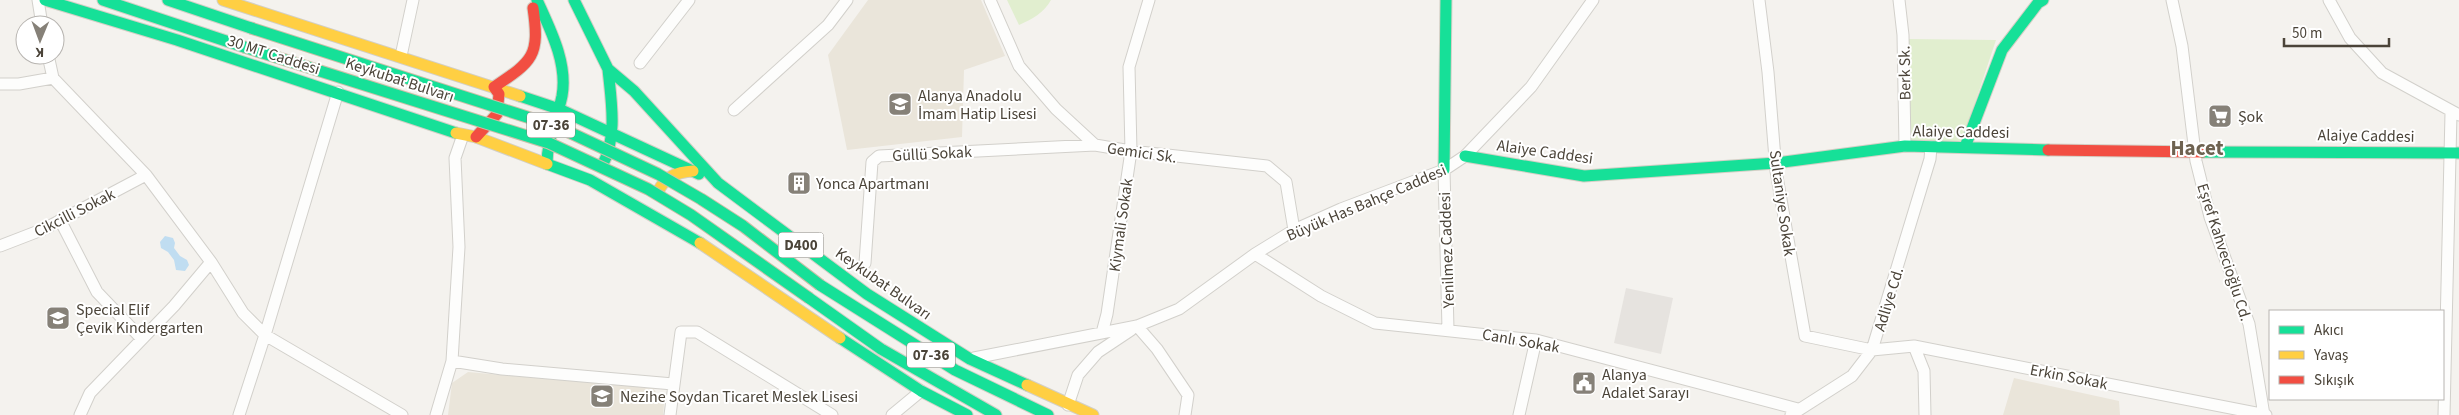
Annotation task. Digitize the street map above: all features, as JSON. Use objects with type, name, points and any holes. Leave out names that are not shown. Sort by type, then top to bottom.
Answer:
[{"type":"main road","name":"30 MT Caddesi","points":[[45,0],[338,92],[463,135],[476,137],[547,164]]},
{"type":"main road","name":"Keykubat Bulvarı","points":[[103,0],[244,47],[549,143],[648,190],[691,215],[881,349],[996,415]]},
{"type":"main road","name":"Keykubat Bulvarı","points":[[168,0],[558,127],[658,174],[702,199],[743,226],[820,285],[955,370],[1048,415]]},
{"type":"main road","points":[[222,0],[401,56],[559,109],[718,183]]},
{"type":"main road","points":[[494,87],[523,69],[533,55],[538,35],[531,0]]},
{"type":"main road","points":[[537,0],[558,45],[562,70],[562,94],[546,148],[547,164],[590,180],[706,246],[830,332],[921,391],[967,415]]},
{"type":"main road","name":"Keykubat Bulvarı","points":[[574,0],[608,70],[634,91],[718,183],[867,294],[970,359],[1093,415]]},
{"type":"main road","points":[[1444,170],[1446,0]]},
{"type":"main road","points":[[1965,147],[2002,50],[2039,1]]},
{"type":"main road","points":[[590,180],[607,160],[611,132],[608,70]]},
{"type":"main road","points":[[476,137],[497,114],[499,94],[494,87]]},
{"type":"main road","name":"Alaiye Caddesi","points":[[1466,156],[1584,176],[1776,163],[1906,146],[2090,151],[2196,150],[2455,153]]},
{"type":"main road","points":[[657,218],[655,200],[660,185],[676,172],[693,171]]},
{"type":"street","points":[[38,0],[40,15]]},
{"type":"street","points":[[401,56],[413,0]]},
{"type":"street","points":[[640,63],[689,0]]},
{"type":"street","points":[[734,110],[828,24],[847,0]]},
{"type":"street","name":"Gemici Sk.","points":[[990,0],[1019,66],[1056,109],[1095,145],[1131,152],[1267,166],[1286,182],[1294,230]]},
{"type":"street","name":"Kiymali Sokak","points":[[1102,333],[1107,314],[1131,152],[1129,67],[1149,0]]},
{"type":"street","name":"Büyük Has Bahçe Caddesi","points":[[970,359],[1137,326],[1179,310],[1255,254],[1294,230],[1341,209],[1444,170],[1466,156],[1530,87],[1593,0]]},
{"type":"street","name":"Sultaniye Sokak","points":[[1759,0],[1776,163],[1804,336],[1872,350]]},
{"type":"street","name":"Berk Sk.","points":[[1899,0],[1903,35],[1906,146]]},
{"type":"street","name":"Eşref Kahvecioğlu Cd.","points":[[2172,0],[2182,46],[2196,161],[2210,217],[2249,324],[2265,415]]},
{"type":"street","points":[[2328,0],[2350,38],[2382,73],[2455,114],[2444,415]]},
{"type":"street","points":[[50,65],[53,78],[146,175],[211,262],[243,313],[266,335],[402,415]]},
{"type":"street","points":[[0,84],[18,84],[53,78]]},
{"type":"street","points":[[239,415],[266,335],[338,92]]},
{"type":"street","points":[[436,415],[452,361],[459,248],[455,158],[463,135]]},
{"type":"street","name":"Güllü Sokak","points":[[865,263],[872,162],[879,156],[1095,145]]},
{"type":"street","name":"Adliye Cd.","points":[[1795,412],[1852,376],[1872,350],[1930,159],[1931,147]]},
{"type":"street","name":"Yenilmez Caddesi","points":[[1444,170],[1448,329]]},
{"type":"street","name":"Cikcilli Sokak","points":[[0,246],[44,229],[146,175]]},
{"type":"street","points":[[60,220],[97,292],[141,338]]},
{"type":"street","name":"Canlı Sokak","points":[[1255,254],[1322,296],[1375,323],[1448,329],[1536,340],[1795,412]]},
{"type":"street","points":[[80,415],[90,393],[141,338],[174,306],[211,262]]},
{"type":"street","points":[[1068,405],[1078,375],[1098,352],[1137,326],[1157,349],[1188,395],[1185,415]]},
{"type":"street","points":[[670,415],[681,332],[697,332],[832,415]]},
{"type":"street","points":[[1519,415],[1536,340]]},
{"type":"street","points":[[1914,346],[1924,370],[1925,415]]},
{"type":"street","name":"Erkin Sokak","points":[[1872,350],[1914,346],[2265,415]]},
{"type":"street","points":[[452,361],[502,369],[673,384]]},
{"type":"street","points":[[892,415],[921,391]]},
{"type":"shaded area","name":"Alanya Anadolu İmam Hatip Lisesi","points":[[868,0],[981,0],[1005,56],[964,70],[962,137],[847,150],[828,55]]},
{"type":"shaded area","points":[[1626,288],[1673,298],[1661,354],[1614,343]]},
{"type":"shaded area","points":[[468,372],[653,388],[664,404],[663,415],[448,415],[452,383]]},
{"type":"shaded area","points":[[2014,378],[2119,401],[2120,415],[2003,415]]},
{"type":"green space","points":[[1007,0],[1051,0],[1041,12],[1019,25]]},
{"type":"green space","points":[[1908,39],[1996,40],[1962,142],[1909,140]]},
{"type":"water","points":[[165,236],[173,238],[174,248],[180,256],[187,260],[189,265],[185,271],[176,270],[174,260],[168,252],[161,248],[160,242]]},
{"type":"traffic: fast","points":[[45,0],[177,40],[456,133]]},
{"type":"traffic: fast","points":[[103,0],[244,47]]},
{"type":"traffic: fast","points":[[168,0],[251,28]]},
{"type":"traffic: fast","points":[[537,0],[557,46],[563,84],[562,96],[550,138],[547,164],[590,180],[700,243]]},
{"type":"traffic: fast","points":[[574,0],[608,69],[634,91],[718,183],[867,294],[970,359],[1027,385]]},
{"type":"traffic: fast","points":[[1444,170],[1446,0]]},
{"type":"traffic: fast","points":[[1965,147],[2002,50],[2038,3],[2043,0]]},
{"type":"traffic: fast","points":[[251,28],[558,127],[658,174],[701,199],[743,226],[820,285]]},
{"type":"traffic: fast","points":[[244,47],[549,143],[648,189],[691,215],[809,298]]},
{"type":"traffic: fast","points":[[602,166],[607,155],[612,131],[612,106],[608,69]]},
{"type":"traffic: fast","points":[[520,96],[559,109],[699,174]]},
{"type":"traffic: fast","points":[[1465,156],[1584,176],[1776,163],[1905,146],[2048,150]]},
{"type":"traffic: fast","points":[[2202,152],[2459,153]]},
{"type":"traffic: fast","points":[[820,285],[955,370],[1048,415]]},
{"type":"traffic: fast","points":[[809,298],[881,349],[996,415]]},
{"type":"traffic: fast","points":[[840,338],[921,391],[967,415]]},
{"type":"traffic: slow","points":[[223,0],[520,96]]},
{"type":"traffic: slow","points":[[456,133],[476,137],[547,164]]},
{"type":"traffic: slow","points":[[658,192],[664,182],[672,176],[682,172],[693,171]]},
{"type":"traffic: slow","points":[[700,243],[840,338]]},
{"type":"traffic: slow","points":[[1027,385],[1093,415]]},
{"type":"traffic: jam","points":[[476,137],[497,114],[499,94],[494,87],[518,70],[531,56],[535,37],[533,8]]},
{"type":"traffic: jam","points":[[2048,150],[2202,152]]},
{"type":"place","name":"Alanya Anadolu İmam Hatip Lisesi","points":[[900,104]]},
{"type":"place","name":"Şok","points":[[2220,116]]},
{"type":"place","name":"Yonca Apartmanı","points":[[799,183]]},
{"type":"place","name":"Special Elif Çevik Kindergarten","points":[[58,318]]},
{"type":"place","name":"Alanya Adalet Sarayı","points":[[1584,383]]},
{"type":"place","name":"Nezihe Soydan Ticaret Meslek Lisesi","points":[[602,396]]},
{"type":"district","name":"Hacet","points":[[2197,148]]}]
